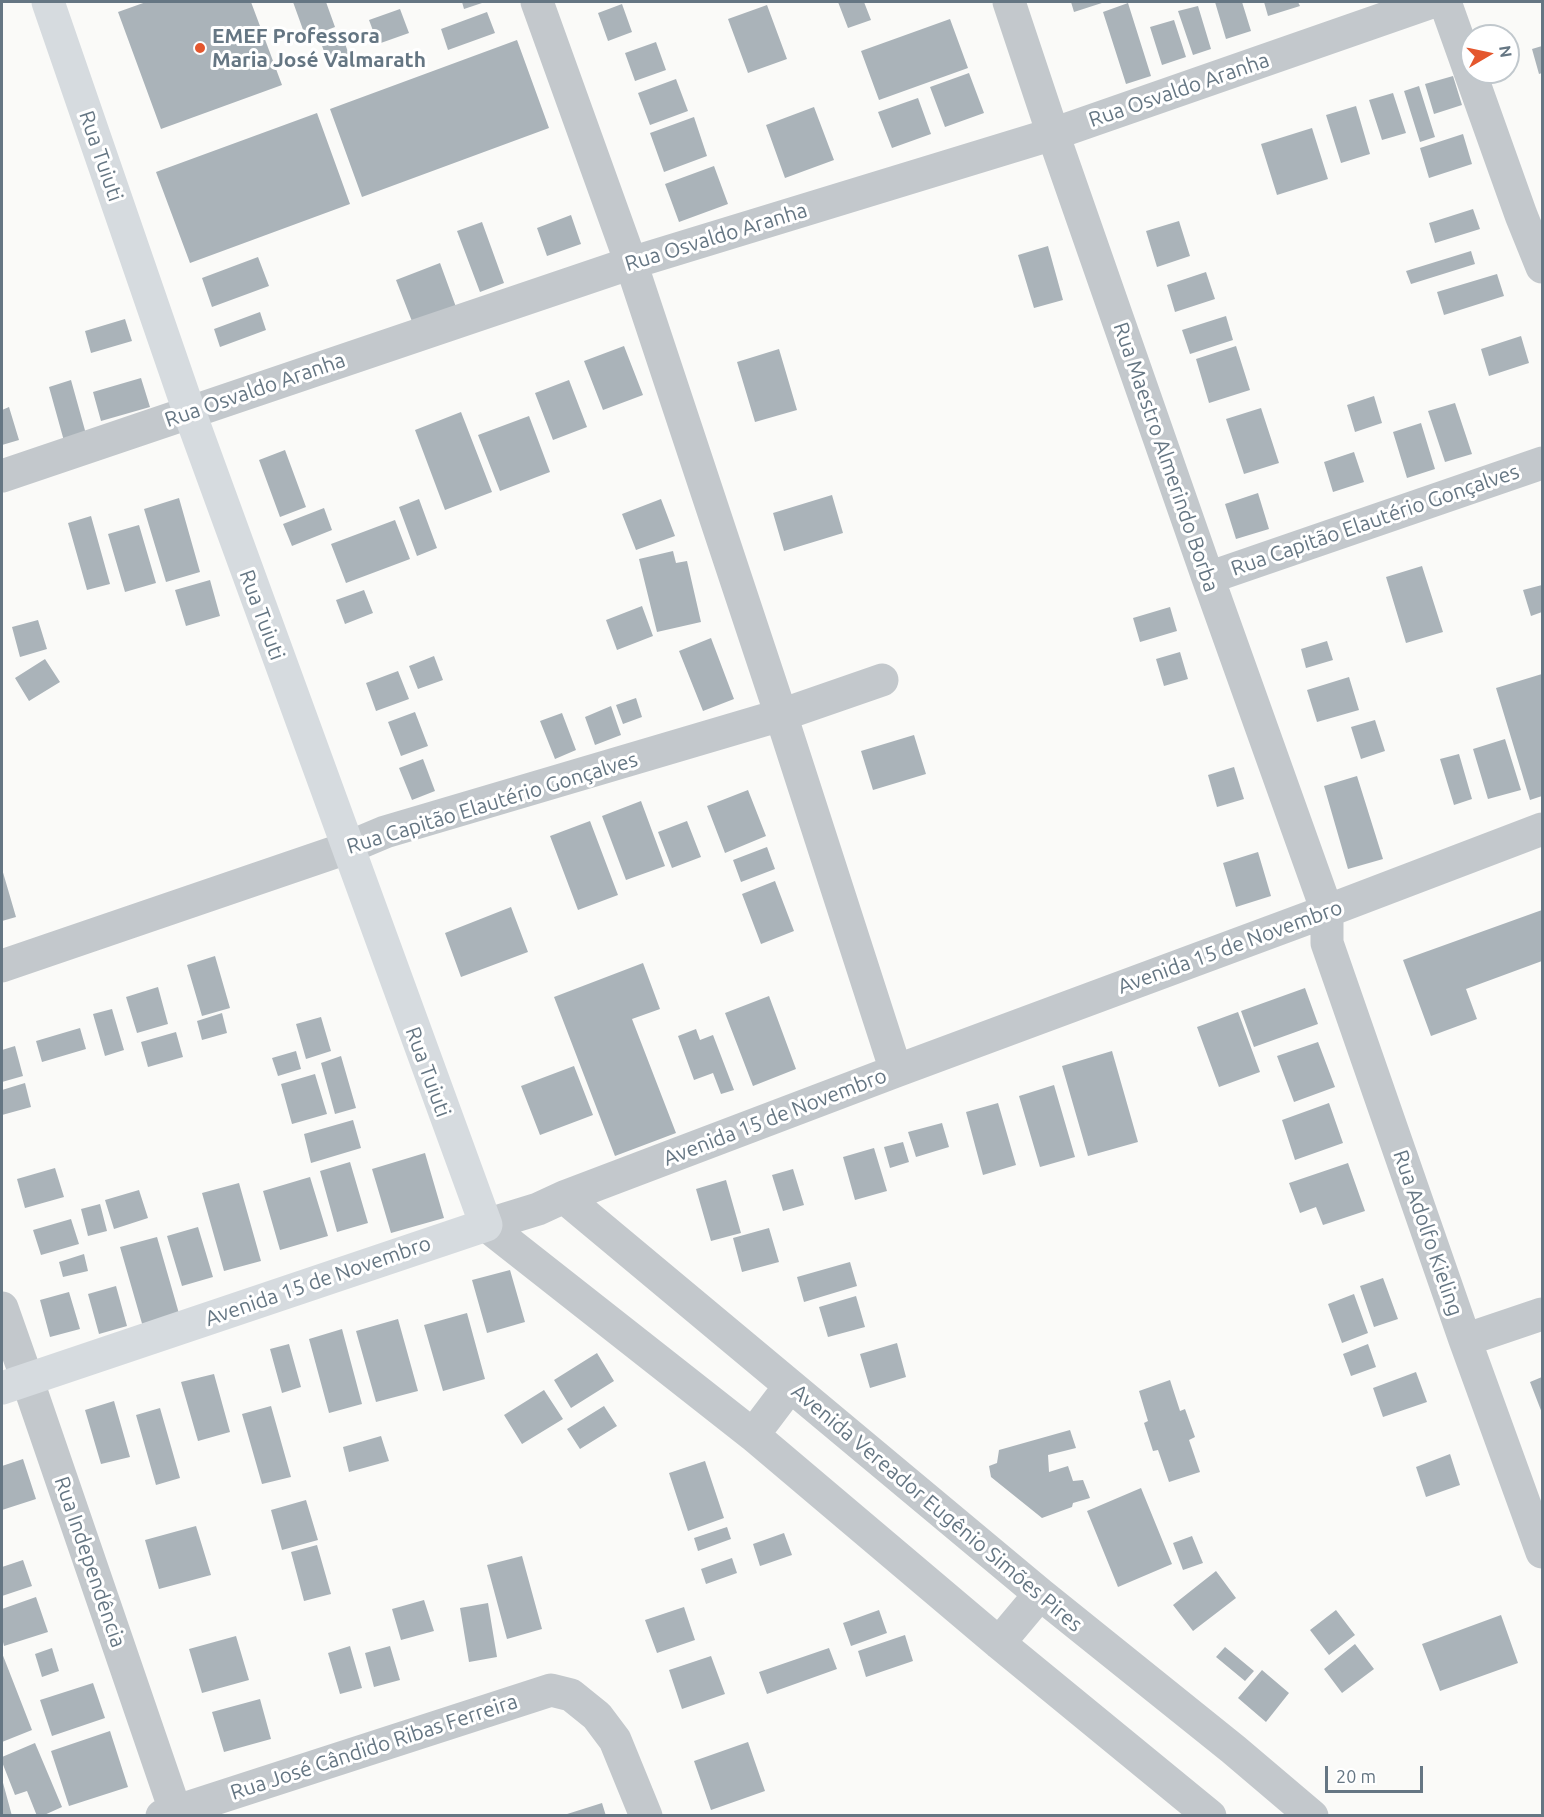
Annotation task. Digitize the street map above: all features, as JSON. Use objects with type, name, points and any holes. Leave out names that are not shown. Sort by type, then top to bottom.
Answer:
[{"type":"main road","name":"Rua Tuiuti","points":[[48,2],[189,411],[486,1225]]},
{"type":"main road","name":"Avenida 15 de Novembro","points":[[14,1383],[486,1225]]},
{"type":"street","points":[[537,2],[631,263],[896,1071]]},
{"type":"street","name":"Rua Maestro Almerindo Borba","points":[[1009,2],[1208,578],[1327,911]]},
{"type":"street","name":"Rua Osvaldo Aranha","points":[[2,476],[631,263],[1053,134],[1432,2]]},
{"type":"street","points":[[1445,2],[1521,215],[1542,267]]},
{"type":"street","name":"Rua Capitão Elautério Gonçalves","points":[[1208,578],[1542,463]]},
{"type":"street","name":"Rua Capitão Elautério Gonçalves","points":[[2,966],[347,848],[385,832],[781,715],[882,680]]},
{"type":"street","name":"Avenida 15 de Novembro","points":[[486,1225],[538,1209],[564,1197],[896,1071],[1542,829]]},
{"type":"street","name":"Rua Adolfo Kieling","points":[[1327,911],[1327,943],[1465,1340],[1542,1552]]},
{"type":"street","name":"Avenida Vereador Eugênio Simões Pires","points":[[564,1197],[1040,1594],[1312,1815]]},
{"type":"street","points":[[486,1225],[753,1435],[999,1643],[1210,1815]]},
{"type":"street","name":"Rua Independência","points":[[2,1308],[14,1383],[171,1814]]},
{"type":"street","points":[[1465,1340],[1542,1314]]},
{"type":"street","points":[[753,1435],[790,1386]]},
{"type":"street","points":[[999,1643],[1040,1594]]},
{"type":"street","name":"Rua José Cândido Ribas Ferreira","points":[[171,1814],[551,1690],[571,1695],[597,1716],[615,1740],[646,1815]]},
{"type":"building","name":"EMEF Professora Maria José Valmarath","points":[[146,2],[251,2],[282,85],[161,129],[118,12]]},
{"type":"building","points":[[293,2],[326,2],[335,27],[306,38]]},
{"type":"building","points":[[462,2],[485,2],[464,9]]},
{"type":"building","points":[[838,2],[864,2],[871,20],[848,28]]},
{"type":"building","points":[[1071,2],[1105,2],[1074,12]]},
{"type":"building","points":[[1215,2],[1242,2],[1251,31],[1226,39]]},
{"type":"building","points":[[1264,2],[1298,2],[1300,6],[1268,16]]},
{"type":"building","points":[[1128,3],[1151,76],[1126,84],[1103,12]]},
{"type":"building","points":[[622,4],[632,32],[608,41],[598,13]]},
{"type":"building","points":[[767,5],[787,59],[748,73],[728,19]]},
{"type":"building","points":[[1198,6],[1211,49],[1193,55],[1178,11]]},
{"type":"building","points":[[400,9],[409,33],[378,44],[369,20]]},
{"type":"building","points":[[487,12],[495,33],[448,50],[441,29]]},
{"type":"building","points":[[950,19],[968,68],[879,100],[861,51]]},
{"type":"building","points":[[1174,20],[1186,57],[1162,65],[1150,27]]},
{"type":"building","points":[[341,32],[350,58],[329,66],[320,40]]},
{"type":"building","points":[[517,40],[549,128],[362,197],[330,109]]},
{"type":"building","points":[[656,42],[666,70],[635,81],[625,53]]},
{"type":"building","points":[[1542,46],[1542,73],[1539,74],[1532,49]]},
{"type":"building","points":[[969,73],[984,113],[945,127],[930,87]]},
{"type":"building","points":[[1453,76],[1462,105],[1434,114],[1425,84]]},
{"type":"building","points":[[676,79],[688,111],[650,125],[638,93]]},
{"type":"building","points":[[1419,86],[1435,137],[1420,142],[1404,91]]},
{"type":"building","points":[[1393,93],[1406,133],[1382,140],[1369,100]]},
{"type":"building","points":[[918,98],[931,134],[892,148],[878,112]]},
{"type":"building","points":[[1356,106],[1370,154],[1341,163],[1326,115]]},
{"type":"building","points":[[814,107],[834,160],[785,178],[766,125]]},
{"type":"building","points":[[317,113],[350,204],[190,263],[156,172]]},
{"type":"building","points":[[694,117],[707,156],[664,172],[650,133]]},
{"type":"building","points":[[1312,128],[1328,179],[1277,195],[1261,144]]},
{"type":"building","points":[[1463,134],[1472,164],[1429,178],[1420,148]]},
{"type":"building","points":[[714,166],[728,204],[679,222],[665,184]]},
{"type":"building","points":[[1473,209],[1480,229],[1435,243],[1429,223]]},
{"type":"building","points":[[571,215],[581,244],[547,256],[537,228]]},
{"type":"building","points":[[1179,221],[1190,256],[1157,267],[1146,231]]},
{"type":"building","points":[[482,222],[504,283],[480,292],[457,231]]},
{"type":"building","points":[[1048,246],[1063,300],[1034,308],[1018,255]]},
{"type":"building","points":[[1471,251],[1475,264],[1411,284],[1406,271]]},
{"type":"building","points":[[258,257],[269,286],[212,307],[202,278]]},
{"type":"building","points":[[440,263],[456,307],[413,324],[396,280]]},
{"type":"building","points":[[1206,272],[1215,299],[1175,312],[1167,285]]},
{"type":"building","points":[[1497,274],[1504,296],[1444,315],[1437,292]]},
{"type":"building","points":[[260,312],[266,330],[220,347],[214,329]]},
{"type":"building","points":[[1226,316],[1233,340],[1190,354],[1182,330]]},
{"type":"building","points":[[125,319],[132,341],[91,353],[85,331]]},
{"type":"building","points":[[1521,336],[1529,363],[1489,376],[1481,349]]},
{"type":"building","points":[[624,346],[643,395],[603,410],[584,361]]},
{"type":"building","points":[[1236,346],[1250,390],[1209,403],[1196,359]]},
{"type":"building","points":[[779,349],[797,410],[755,422],[737,362]]},
{"type":"building","points":[[141,378],[150,407],[101,421],[93,392]]},
{"type":"building","points":[[71,380],[86,434],[64,441],[49,387]]},
{"type":"building","points":[[569,380],[587,427],[553,440],[535,393]]},
{"type":"building","points":[[1374,396],[1382,423],[1355,432],[1347,405]]},
{"type":"building","points":[[1455,403],[1472,454],[1445,462],[1428,411]]},
{"type":"building","points":[[9,407],[19,440],[2,445],[2,410]]},
{"type":"building","points":[[1261,408],[1279,463],[1244,474],[1226,419]]},
{"type":"building","points":[[461,412],[492,492],[445,510],[415,430]]},
{"type":"building","points":[[529,416],[550,472],[500,491],[478,435]]},
{"type":"building","points":[[1421,423],[1435,469],[1407,478],[1393,432]]},
{"type":"building","points":[[285,450],[306,507],[280,517],[259,460]]},
{"type":"building","points":[[1354,452],[1364,482],[1333,492],[1324,462]]},
{"type":"building","points":[[1258,493],[1269,529],[1236,539],[1225,504]]},
{"type":"building","points":[[832,495],[843,533],[784,551],[773,513]]},
{"type":"building","points":[[179,498],[200,572],[166,582],[144,509]]},
{"type":"building","points":[[419,499],[437,548],[417,556],[399,507]]},
{"type":"building","points":[[661,499],[675,536],[636,550],[622,514]]},
{"type":"building","points":[[324,508],[332,530],[292,546],[283,524]]},
{"type":"building","points":[[91,516],[110,584],[87,590],[68,523]]},
{"type":"building","points":[[395,520],[410,559],[346,583],[331,544]]},
{"type":"building","points":[[139,525],[156,583],[125,592],[108,534]]},
{"type":"building","points":[[673,551],[676,563],[687,561],[701,622],[657,632],[639,559]]},
{"type":"building","points":[[1422,566],[1443,632],[1406,643],[1386,577]]},
{"type":"building","points":[[210,580],[220,616],[186,626],[175,590]]},
{"type":"building","points":[[1542,585],[1542,612],[1531,616],[1523,590]]},
{"type":"building","points":[[364,590],[373,613],[345,624],[336,600]]},
{"type":"building","points":[[642,606],[653,636],[617,650],[606,620]]},
{"type":"building","points":[[1170,607],[1177,631],[1140,642],[1133,618]]},
{"type":"building","points":[[38,620],[47,649],[20,657],[12,627]]},
{"type":"building","points":[[711,638],[734,699],[703,711],[679,651]]},
{"type":"building","points":[[1327,641],[1333,660],[1306,668],[1301,649]]},
{"type":"building","points":[[1180,652],[1188,679],[1164,686],[1156,659]]},
{"type":"building","points":[[434,656],[443,680],[418,689],[409,666]]},
{"type":"building","points":[[45,659],[60,682],[29,701],[15,678]]},
{"type":"building","points":[[398,671],[409,699],[376,711],[366,683]]},
{"type":"building","points":[[1542,674],[1542,796],[1530,800],[1496,688]]},
{"type":"building","points":[[1349,677],[1359,710],[1317,722],[1307,690]]},
{"type":"building","points":[[636,698],[642,717],[623,724],[616,705]]},
{"type":"building","points":[[611,706],[621,735],[595,745],[585,717]]},
{"type":"building","points":[[415,712],[428,746],[401,756],[388,722]]},
{"type":"building","points":[[562,713],[576,750],[555,759],[540,721]]},
{"type":"building","points":[[1375,720],[1385,751],[1361,759],[1351,727]]},
{"type":"building","points":[[914,735],[926,774],[873,790],[861,751]]},
{"type":"building","points":[[1505,739],[1521,790],[1488,799],[1473,749]]},
{"type":"building","points":[[1459,754],[1472,799],[1454,805],[1440,759]]},
{"type":"building","points":[[423,759],[435,791],[412,800],[399,768]]},
{"type":"building","points":[[1234,767],[1244,799],[1217,807],[1208,775]]},
{"type":"building","points":[[1357,776],[1383,859],[1348,869],[1324,786]]},
{"type":"building","points":[[748,790],[766,836],[725,853],[707,806]]},
{"type":"building","points":[[641,801],[665,866],[626,880],[602,816]]},
{"type":"building","points":[[590,821],[618,895],[578,910],[550,836]]},
{"type":"building","points":[[687,821],[701,857],[672,868],[658,832]]},
{"type":"building","points":[[767,847],[775,869],[741,882],[733,860]]},
{"type":"building","points":[[1258,852],[1271,896],[1236,907],[1223,863]]},
{"type":"building","points":[[2,869],[16,917],[2,921]]},
{"type":"building","points":[[775,881],[794,931],[761,944],[742,894]]},
{"type":"building","points":[[511,907],[528,952],[461,977],[445,933]]},
{"type":"building","points":[[1542,910],[1542,961],[1466,989],[1477,1019],[1431,1036],[1403,960]]},
{"type":"building","points":[[215,956],[230,1008],[202,1016],[187,965]]},
{"type":"building","points":[[643,963],[660,1009],[632,1019],[676,1133],[615,1156],[554,997]]},
{"type":"building","points":[[158,987],[168,1024],[137,1033],[126,997]]},
{"type":"building","points":[[1305,988],[1318,1024],[1254,1047],[1241,1011]]},
{"type":"building","points":[[769,996],[796,1069],[753,1086],[725,1013]]},
{"type":"building","points":[[112,1009],[124,1050],[105,1056],[93,1014]]},
{"type":"building","points":[[1238,1012],[1260,1072],[1219,1087],[1197,1027]]},
{"type":"building","points":[[222,1013],[227,1033],[202,1040],[197,1021]]},
{"type":"building","points":[[321,1017],[331,1051],[306,1059],[296,1024]]},
{"type":"building","points":[[80,1028],[86,1049],[42,1062],[36,1041]]},
{"type":"building","points":[[696,1029],[700,1040],[713,1035],[734,1090],[721,1094],[713,1073],[694,1080],[678,1036]]},
{"type":"building","points":[[176,1032],[183,1057],[148,1067],[141,1042]]},
{"type":"building","points":[[1318,1042],[1335,1087],[1294,1102],[1277,1056]]},
{"type":"building","points":[[15,1046],[23,1076],[2,1082],[2,1050]]},
{"type":"building","points":[[296,1051],[301,1069],[278,1076],[272,1058]]},
{"type":"building","points":[[1112,1051],[1138,1142],[1088,1156],[1062,1066]]},
{"type":"building","points":[[341,1056],[356,1108],[335,1114],[321,1063]]},
{"type":"building","points":[[574,1066],[593,1115],[540,1135],[521,1086]]},
{"type":"building","points":[[315,1074],[327,1114],[292,1124],[281,1084]]},
{"type":"building","points":[[25,1083],[31,1107],[2,1115],[2,1090]]},
{"type":"building","points":[[1054,1085],[1075,1157],[1040,1167],[1019,1096]]},
{"type":"building","points":[[998,1103],[1016,1165],[983,1175],[966,1112]]},
{"type":"building","points":[[1329,1103],[1343,1143],[1295,1160],[1282,1120]]},
{"type":"building","points":[[353,1120],[361,1148],[311,1163],[304,1134]]},
{"type":"building","points":[[942,1123],[949,1147],[916,1157],[908,1132]]},
{"type":"building","points":[[903,1142],[909,1162],[890,1168],[884,1147]]},
{"type":"building","points":[[874,1148],[887,1191],[855,1200],[843,1157]]},
{"type":"building","points":[[425,1153],[444,1218],[391,1233],[372,1169]]},
{"type":"building","points":[[350,1162],[368,1223],[337,1232],[320,1171]]},
{"type":"building","points":[[1348,1163],[1365,1211],[1323,1225],[1316,1207],[1300,1213],[1289,1183]]},
{"type":"building","points":[[55,1168],[64,1197],[25,1208],[17,1179]]},
{"type":"building","points":[[793,1169],[804,1205],[783,1211],[772,1175]]},
{"type":"building","points":[[310,1177],[328,1236],[280,1250],[263,1191]]},
{"type":"building","points":[[726,1180],[741,1233],[711,1241],[696,1189]]},
{"type":"building","points":[[239,1183],[261,1261],[224,1271],[202,1193]]},
{"type":"building","points":[[139,1190],[148,1218],[114,1229],[105,1200]]},
{"type":"building","points":[[100,1204],[107,1231],[88,1236],[81,1209]]},
{"type":"building","points":[[71,1219],[79,1244],[41,1255],[33,1230]]},
{"type":"building","points":[[198,1227],[213,1277],[182,1286],[167,1236]]},
{"type":"building","points":[[769,1228],[779,1262],[742,1272],[733,1238]]},
{"type":"building","points":[[157,1237],[180,1317],[143,1327],[120,1247]]},
{"type":"building","points":[[84,1254],[88,1271],[63,1277],[59,1262]]},
{"type":"building","points":[[850,1262],[857,1286],[804,1302],[797,1277]]},
{"type":"building","points":[[510,1270],[525,1322],[487,1333],[472,1280]]},
{"type":"building","points":[[1383,1278],[1398,1319],[1374,1327],[1360,1286]]},
{"type":"building","points":[[116,1286],[127,1326],[99,1334],[88,1294]]},
{"type":"building","points":[[69,1292],[80,1329],[50,1337],[40,1300]]},
{"type":"building","points":[[1354,1294],[1368,1333],[1342,1343],[1328,1304]]},
{"type":"building","points":[[856,1296],[865,1327],[828,1337],[819,1307]]},
{"type":"building","points":[[467,1313],[485,1379],[443,1391],[424,1325]]},
{"type":"building","points":[[398,1319],[418,1391],[376,1402],[356,1331]]},
{"type":"building","points":[[342,1329],[362,1404],[329,1413],[309,1339]]},
{"type":"building","points":[[897,1343],[906,1377],[870,1388],[860,1354]]},
{"type":"building","points":[[289,1344],[301,1387],[282,1393],[270,1349]]},
{"type":"building","points":[[1368,1344],[1376,1367],[1351,1376],[1343,1354]]},
{"type":"building","points":[[597,1353],[614,1381],[571,1408],[554,1380]]},
{"type":"building","points":[[1416,1372],[1427,1402],[1383,1417],[1373,1388]]},
{"type":"building","points":[[214,1374],[230,1432],[198,1441],[181,1382]]},
{"type":"building","points":[[1542,1377],[1542,1413],[1530,1382]]},
{"type":"building","points":[[1170,1380],[1180,1411],[1185,1409],[1195,1437],[1189,1440],[1200,1472],[1169,1482],[1158,1450],[1153,1451],[1144,1423],[1148,1421],[1139,1391]]},
{"type":"building","points":[[544,1390],[563,1419],[522,1444],[504,1415]]},
{"type":"building","points":[[114,1401],[130,1457],[101,1464],[85,1410]]},
{"type":"building","points":[[271,1406],[291,1477],[262,1484],[242,1414]]},
{"type":"building","points":[[604,1406],[617,1426],[580,1449],[567,1429]]},
{"type":"building","points":[[160,1408],[180,1478],[156,1485],[136,1415]]},
{"type":"building","points":[[1070,1430],[1076,1448],[1048,1455],[1049,1472],[1068,1466],[1073,1481],[1083,1480],[1090,1498],[1073,1503],[1072,1507],[1042,1518],[991,1477],[989,1466],[997,1463],[999,1450]]},
{"type":"building","points":[[381,1436],[389,1461],[349,1472],[343,1447]]},
{"type":"building","points":[[1450,1454],[1460,1485],[1426,1497],[1416,1467]]},
{"type":"building","points":[[23,1459],[36,1499],[2,1510],[2,1466]]},
{"type":"building","points":[[705,1461],[724,1518],[688,1531],[669,1473]]},
{"type":"building","points":[[1141,1488],[1172,1564],[1118,1587],[1087,1511]]},
{"type":"building","points":[[306,1500],[318,1540],[282,1550],[271,1510]]},
{"type":"building","points":[[196,1526],[211,1575],[159,1589],[145,1540]]},
{"type":"building","points":[[727,1527],[731,1539],[698,1551],[694,1538]]},
{"type":"building","points":[[784,1533],[792,1555],[760,1566],[753,1544]]},
{"type":"building","points":[[1192,1536],[1203,1563],[1183,1570],[1173,1543]]},
{"type":"building","points":[[317,1545],[331,1594],[304,1601],[291,1552]]},
{"type":"building","points":[[522,1556],[542,1629],[507,1639],[487,1565]]},
{"type":"building","points":[[732,1558],[737,1573],[706,1584],[701,1569]]},
{"type":"building","points":[[23,1560],[32,1586],[2,1596],[2,1567]]},
{"type":"building","points":[[1216,1571],[1236,1598],[1193,1631],[1173,1605]]},
{"type":"building","points":[[36,1597],[48,1632],[4,1646],[2,1609]]},
{"type":"building","points":[[424,1600],[434,1631],[401,1640],[392,1609]]},
{"type":"building","points":[[488,1603],[497,1657],[469,1662],[460,1608]]},
{"type":"building","points":[[684,1607],[695,1640],[657,1653],[645,1620]]},
{"type":"building","points":[[879,1610],[887,1633],[851,1646],[843,1623]]},
{"type":"building","points":[[1336,1610],[1355,1635],[1329,1655],[1310,1630]]},
{"type":"building","points":[[1501,1615],[1518,1663],[1440,1691],[1422,1644]]},
{"type":"building","points":[[905,1635],[913,1661],[866,1677],[858,1651]]},
{"type":"building","points":[[236,1636],[249,1680],[202,1693],[189,1649]]},
{"type":"building","points":[[1355,1644],[1374,1669],[1342,1693],[1324,1669]]},
{"type":"building","points":[[350,1646],[362,1688],[340,1694],[328,1653]]},
{"type":"building","points":[[390,1646],[400,1680],[374,1687],[365,1653]]},
{"type":"building","points":[[1225,1647],[1254,1671],[1245,1681],[1216,1657]]},
{"type":"building","points":[[52,1648],[59,1671],[42,1677],[35,1654]]},
{"type":"building","points":[[829,1648],[837,1669],[767,1694],[759,1672]]},
{"type":"building","points":[[2,1653],[32,1730],[2,1742]]},
{"type":"building","points":[[711,1656],[725,1694],[682,1709],[669,1670]]},
{"type":"building","points":[[1262,1670],[1289,1693],[1266,1722],[1238,1698]]},
{"type":"building","points":[[93,1683],[105,1718],[52,1736],[40,1700]]},
{"type":"building","points":[[260,1699],[271,1739],[224,1752],[212,1712]]},
{"type":"building","points":[[110,1731],[128,1787],[69,1806],[51,1751]]},
{"type":"building","points":[[748,1742],[765,1791],[711,1810],[694,1761]]},
{"type":"building","points":[[35,1743],[62,1807],[42,1816],[37,1816],[27,1791],[15,1795],[2,1762],[2,1757]]},
{"type":"building","points":[[2,1779],[12,1816],[2,1816]]},
{"type":"building","points":[[602,1803],[606,1816],[564,1816],[564,1815]]},
{"type":"place","name":"EMEF Professora Maria José Valmarath","points":[[200,48]]}]
